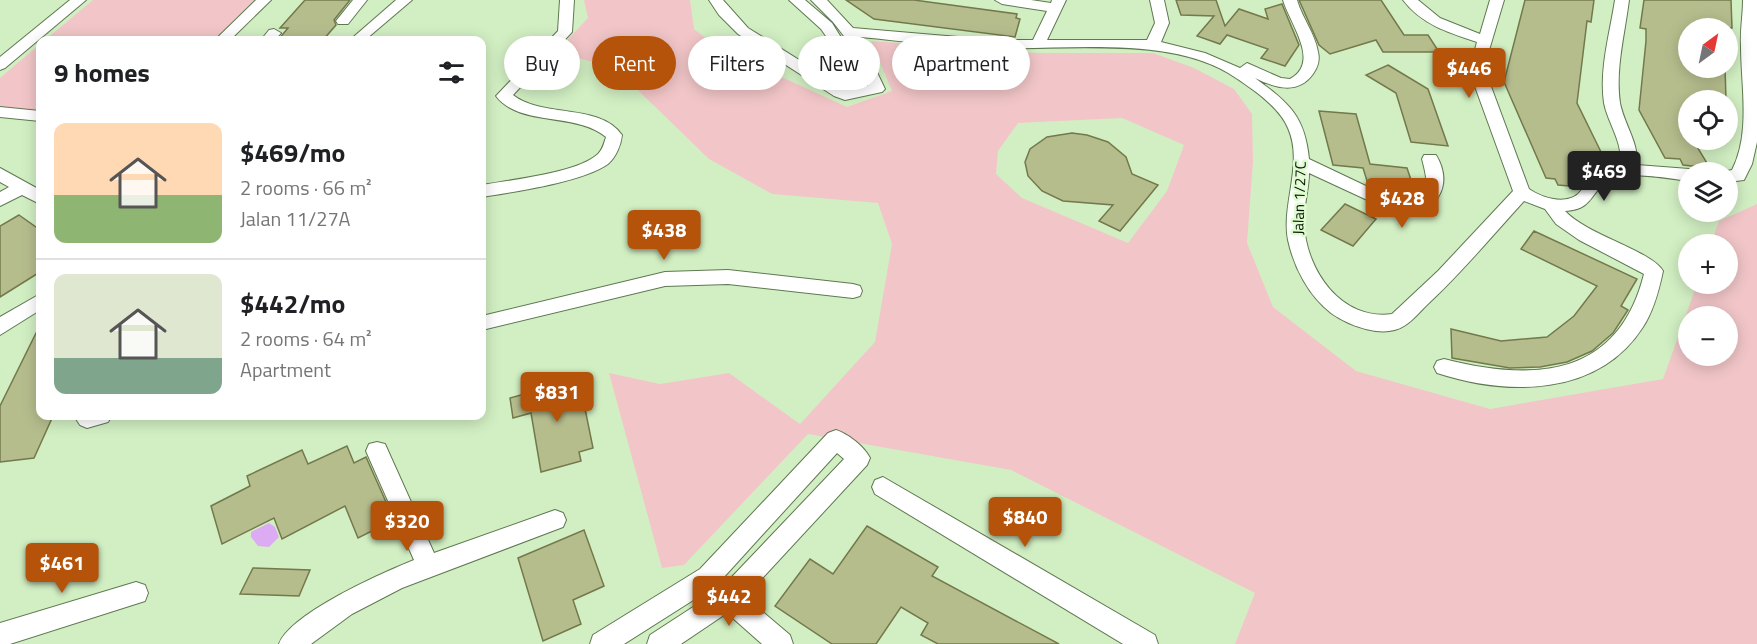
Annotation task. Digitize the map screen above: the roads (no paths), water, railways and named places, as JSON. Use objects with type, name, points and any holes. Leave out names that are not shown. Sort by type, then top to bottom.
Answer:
[{"type":"street","points":[[0,65],[79,0]]},
{"type":"street","points":[[226,36],[264,0]]},
{"type":"street","points":[[343,21],[360,0]]},
{"type":"street","points":[[362,36],[405,0]]},
{"type":"street","points":[[486,190],[579,171],[600,161],[613,146],[614,135],[600,124],[535,110],[509,102],[504,96],[565,32],[567,0]]},
{"type":"street","points":[[716,0],[723,12],[745,34],[798,65]]},
{"type":"street","points":[[796,0],[827,26],[833,36]]},
{"type":"street","points":[[818,0],[830,9],[851,32],[865,56],[876,88],[845,95],[834,90]]},
{"type":"street","points":[[1002,0],[1057,4],[1038,44]]},
{"type":"street","points":[[1152,44],[1164,21],[1157,0]]},
{"type":"street","points":[[1171,47],[1182,40],[1191,42],[1286,85],[1298,82],[1310,68],[1314,59],[1290,0]]},
{"type":"street","points":[[1410,0],[1431,21],[1484,40]]},
{"type":"street","points":[[1497,0],[1480,57],[1481,81],[1522,192],[1531,199],[1563,205],[1581,201],[1605,175],[1628,171],[1678,174]]},
{"type":"street","points":[[1622,0],[1611,79],[1612,102],[1618,124],[1628,145],[1631,161],[1628,171]]},
{"type":"street","points":[[1738,176],[1745,168],[1752,134],[1748,43],[1750,0]]},
{"type":"street","name":"Jalan 1/27C","points":[[851,32],[960,42],[1152,44],[1200,56],[1239,73],[1272,98],[1294,125],[1299,138],[1300,193],[1295,222],[1297,240],[1304,263],[1315,284],[1329,301],[1345,313],[1364,321],[1382,323],[1397,321],[1461,259],[1522,192]]},
{"type":"street","points":[[0,112],[36,116]]},
{"type":"street","points":[[1301,162],[1404,211],[1410,211],[1431,195],[1436,185],[1430,159]]},
{"type":"street","points":[[0,174],[36,195]]},
{"type":"street","points":[[0,200],[23,187]]},
{"type":"street","points":[[1444,367],[1505,380],[1562,375],[1584,369],[1607,354],[1625,338],[1641,312],[1654,271],[1637,259],[1596,240],[1563,221],[1550,203]]},
{"type":"street","points":[[486,322],[665,279],[728,277],[853,291]]},
{"type":"street","points":[[0,327],[36,304]]},
{"type":"street","points":[[602,644],[708,577],[837,440],[859,458],[728,598],[659,644]]},
{"type":"street","points":[[377,451],[428,566]]},
{"type":"street","points":[[883,487],[1146,644]]},
{"type":"street","points":[[291,644],[342,607],[428,566],[555,520]]},
{"type":"street","points":[[708,577],[728,598],[781,644]]},
{"type":"street","points":[[0,635],[136,594]]}]
